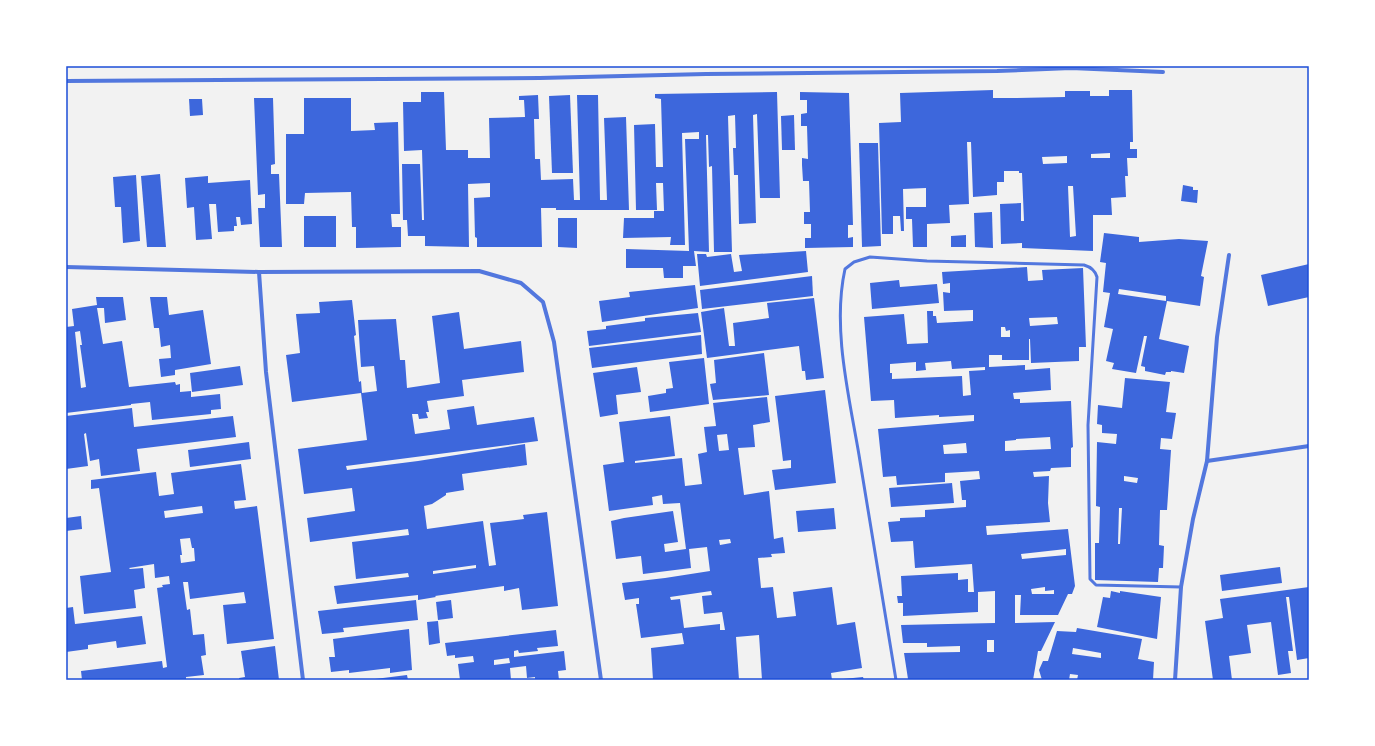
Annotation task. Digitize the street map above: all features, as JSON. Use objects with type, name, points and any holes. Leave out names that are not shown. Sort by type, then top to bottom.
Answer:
[{"type":"street","points":[[66,80],[525,78],[706,74],[997,71],[1071,68],[1163,72]]},
{"type":"street","points":[[1175,680],[1181,587],[1193,519],[1207,461],[1217,337],[1229,255]]},
{"type":"street","points":[[66,267],[259,272],[479,271],[521,283],[543,302],[554,342],[601,680]]},
{"type":"street","points":[[259,272],[266,372],[304,680]]},
{"type":"street","points":[[1207,461],[1309,446]]},
{"type":"lane","points":[[896,680],[845,374],[839,311],[841,284],[845,269],[854,262],[870,257],[927,261],[1084,265],[1092,268],[1097,277],[1088,425],[1090,579],[1096,585],[1181,587]]},
{"type":"building","points":[[993,90],[993,98],[1017,98],[1065,97],[1065,91],[1090,91],[1090,96],[1109,96],[1109,90],[1132,90],[1133,142],[1130,142],[1130,149],[1137,149],[1137,158],[1127,158],[1128,176],[1125,176],[1126,197],[1111,198],[1112,215],[1093,215],[1093,251],[1022,248],[1022,243],[1001,244],[1000,204],[1021,203],[1021,221],[1024,221],[1022,173],[1019,173],[1019,171],[1004,171],[1004,182],[997,182],[997,195],[973,197],[971,142],[967,142],[969,204],[949,205],[950,223],[927,224],[927,247],[913,247],[912,219],[906,219],[906,207],[926,207],[926,188],[903,189],[904,231],[901,231],[900,216],[893,216],[893,234],[882,234],[879,123],[901,122],[900,93]],"holes":[[[1110,153],[1110,158],[1091,158],[1091,154]],[[1067,156],[1067,163],[1043,164],[1042,157]],[[1068,186],[1073,186],[1076,236],[1070,237]]]},
{"type":"building","points":[[421,92],[444,92],[446,150],[468,150],[468,158],[490,158],[489,118],[525,117],[524,100],[519,100],[519,96],[538,95],[539,119],[534,119],[535,159],[540,159],[541,180],[573,179],[574,200],[580,200],[577,95],[598,95],[600,200],[607,200],[604,118],[626,117],[629,210],[556,210],[556,208],[541,208],[542,247],[477,247],[477,238],[475,237],[474,198],[490,197],[490,183],[468,184],[469,247],[425,246],[425,236],[408,236],[407,220],[403,220],[402,164],[420,164],[422,220],[424,220],[422,150],[404,151],[403,102],[421,102]]},
{"type":"building","points":[[777,92],[780,198],[760,198],[757,114],[753,115],[756,223],[739,224],[738,175],[734,175],[733,148],[736,148],[735,115],[728,116],[732,252],[714,252],[712,166],[709,167],[708,135],[706,135],[709,252],[694,251],[696,266],[683,266],[683,278],[664,278],[663,268],[626,268],[626,249],[689,251],[685,139],[699,139],[699,132],[682,133],[685,245],[670,245],[671,237],[623,238],[624,218],[654,218],[654,211],[664,211],[663,183],[656,183],[657,210],[636,210],[634,125],[655,124],[656,167],[663,167],[661,99],[655,98],[655,94]]},
{"type":"building","points":[[800,92],[849,93],[853,225],[848,225],[848,238],[853,237],[853,247],[805,248],[805,238],[811,238],[811,224],[804,224],[804,212],[810,212],[809,181],[803,181],[802,165],[802,158],[808,159],[807,126],[801,126],[801,114],[807,113],[807,100],[800,100]]},
{"type":"building","points":[[570,95],[573,173],[552,173],[549,96]]},
{"type":"building","points":[[254,98],[273,98],[275,164],[271,165],[271,174],[279,174],[282,247],[260,247],[258,208],[265,208],[265,194],[258,195]]},
{"type":"building","points":[[304,98],[351,98],[351,131],[375,130],[374,123],[398,122],[400,214],[391,214],[392,227],[401,227],[401,247],[356,248],[356,227],[352,227],[351,192],[305,193],[304,204],[286,204],[286,134],[304,134]]},
{"type":"building","points":[[189,99],[202,99],[203,115],[190,116]]},
{"type":"building","points":[[794,115],[795,150],[782,150],[781,116]]},
{"type":"building","points":[[859,143],[878,143],[881,246],[862,247]]},
{"type":"building","points":[[160,174],[166,247],[147,247],[141,176]]},
{"type":"building","points":[[136,175],[140,241],[123,243],[121,207],[115,207],[113,177]]},
{"type":"building","points":[[208,176],[208,183],[250,180],[252,224],[241,225],[240,217],[236,217],[237,226],[234,226],[234,231],[218,232],[216,204],[209,204],[212,239],[196,240],[194,207],[187,208],[185,178]]},
{"type":"building","points":[[1183,185],[1193,187],[1193,190],[1198,190],[1197,203],[1181,201]]},
{"type":"building","points":[[992,212],[993,248],[975,247],[974,213]]},
{"type":"building","points":[[304,216],[336,216],[336,247],[304,247]]},
{"type":"building","points":[[558,218],[577,218],[577,248],[558,247]]},
{"type":"building","points":[[1104,233],[1139,237],[1139,242],[1179,239],[1208,241],[1201,276],[1204,277],[1200,306],[1167,301],[1159,339],[1189,346],[1184,373],[1171,371],[1166,372],[1165,375],[1145,371],[1145,367],[1141,366],[1147,336],[1144,336],[1136,373],[1112,369],[1114,363],[1106,361],[1113,329],[1104,327],[1110,293],[1103,292],[1106,263],[1100,262]],"holes":[[[1119,289],[1166,296],[1166,301],[1118,294]]]},
{"type":"building","points":[[966,235],[966,247],[951,247],[951,236]]},
{"type":"building","points":[[806,251],[808,272],[700,286],[697,254],[706,254],[707,257],[731,254],[734,272],[742,271],[739,255]]},
{"type":"building","points":[[1309,264],[1309,297],[1268,306],[1261,275]]},
{"type":"building","points":[[1027,267],[1028,281],[1043,280],[1042,270],[1083,268],[1086,347],[1079,347],[1079,361],[1031,363],[1030,339],[1029,360],[1002,360],[1002,355],[989,355],[989,367],[1025,365],[1025,370],[1050,368],[1051,390],[1013,393],[1014,399],[1020,399],[1020,403],[1071,401],[1073,447],[1071,448],[1071,467],[1051,468],[1050,471],[1033,472],[1034,477],[1049,476],[1048,503],[1050,522],[986,526],[987,535],[1068,529],[1075,586],[1072,594],[1068,594],[1058,615],[1020,615],[1021,595],[1015,595],[1015,623],[1055,622],[1041,651],[1038,651],[1033,680],[908,679],[904,653],[960,652],[960,646],[927,647],[927,643],[903,643],[901,625],[995,623],[995,591],[978,592],[978,612],[903,616],[903,603],[898,603],[897,596],[902,596],[901,576],[958,573],[958,580],[968,579],[968,592],[974,592],[972,564],[915,568],[913,541],[891,542],[888,522],[900,521],[900,518],[925,517],[925,510],[966,507],[966,500],[962,500],[960,481],[980,479],[979,471],[945,473],[945,482],[897,485],[896,476],[883,477],[878,429],[974,421],[974,415],[939,417],[939,415],[895,418],[894,400],[871,401],[864,317],[904,314],[907,344],[928,343],[927,311],[933,311],[933,316],[936,316],[937,323],[973,321],[973,310],[944,311],[943,292],[950,293],[950,283],[943,284],[942,272]],"holes":[[[1057,317],[1058,324],[1030,326],[1029,318]],[[1001,327],[1005,327],[1006,331],[1010,330],[1010,337],[1001,337]],[[951,361],[952,369],[985,367],[985,370],[969,371],[971,395],[963,396],[962,376],[892,379],[890,364],[916,362],[916,371],[926,370],[925,363]],[[1050,437],[1051,449],[1005,451],[1005,441]],[[966,443],[967,453],[944,454],[943,445]],[[1066,549],[1066,555],[1022,559],[1021,554]],[[1045,587],[1045,591],[1054,590],[1054,594],[1032,594],[1031,589]],[[987,640],[994,640],[994,652],[987,652]]]},
{"type":"building","points":[[812,276],[813,296],[702,309],[700,290]]},
{"type":"building","points":[[899,280],[900,287],[937,284],[939,303],[872,309],[870,283]]},
{"type":"building","points":[[695,285],[698,308],[602,322],[599,301],[630,297],[629,292]]},
{"type":"building","points":[[96,297],[123,297],[126,320],[105,323],[104,308],[97,308],[103,344],[122,341],[129,387],[175,382],[176,385],[180,384],[180,392],[191,391],[191,397],[220,394],[221,409],[211,410],[211,414],[152,420],[150,402],[66,413],[66,327],[74,326],[72,309],[97,305]],"holes":[[[80,331],[82,345],[80,345],[86,387],[81,388],[75,332]]]},
{"type":"building","points":[[150,297],[167,297],[169,315],[203,310],[211,364],[175,370],[175,375],[161,377],[159,359],[171,358],[170,345],[161,347],[159,328],[154,328]]},
{"type":"building","points":[[814,298],[824,378],[806,380],[805,371],[802,371],[799,346],[707,358],[701,312],[724,308],[729,346],[735,346],[733,323],[769,318],[767,303]]},
{"type":"building","points":[[352,300],[356,335],[354,336],[359,382],[361,381],[362,393],[377,391],[374,366],[361,367],[358,320],[396,319],[400,360],[405,360],[407,388],[440,383],[432,316],[459,312],[464,349],[521,341],[524,372],[462,380],[464,396],[427,401],[429,412],[426,412],[428,418],[419,419],[418,414],[412,414],[415,434],[450,429],[447,410],[474,406],[477,425],[534,417],[538,441],[346,466],[347,470],[418,461],[525,444],[527,465],[462,474],[464,490],[446,493],[446,495],[432,504],[424,506],[427,529],[483,521],[489,566],[496,565],[490,523],[524,519],[523,515],[547,512],[558,606],[522,610],[519,588],[504,591],[504,586],[435,596],[436,597],[418,600],[418,595],[337,604],[334,586],[409,577],[408,573],[356,579],[352,542],[409,535],[408,529],[310,542],[307,518],[355,511],[352,488],[304,494],[298,449],[367,440],[361,393],[292,402],[286,355],[300,353],[296,314],[320,313],[319,302]],"holes":[[[476,565],[476,568],[433,574],[433,571]]]},
{"type":"building","points":[[698,313],[701,332],[589,346],[587,331],[606,329],[606,326],[645,321],[645,318]]},
{"type":"building","points":[[701,335],[702,354],[592,368],[589,348]]},
{"type":"building","points":[[764,353],[769,395],[713,400],[710,384],[716,383],[714,360]]},
{"type":"building","points":[[704,358],[709,404],[650,412],[648,396],[666,393],[666,389],[673,388],[669,362]]},
{"type":"building","points":[[240,366],[243,385],[192,392],[190,373]]},
{"type":"building","points":[[637,367],[641,392],[616,395],[618,414],[600,417],[593,373]]},
{"type":"building","points":[[1125,378],[1170,382],[1166,412],[1176,413],[1172,439],[1161,438],[1160,449],[1171,450],[1167,510],[1160,510],[1159,545],[1164,546],[1163,568],[1159,568],[1158,582],[1095,580],[1095,543],[1099,543],[1100,507],[1096,506],[1097,442],[1116,444],[1117,434],[1102,433],[1102,425],[1097,424],[1098,405],[1122,408]],"holes":[[[1124,476],[1138,478],[1137,483],[1124,481]],[[1119,508],[1122,508],[1120,544],[1118,544]]]},
{"type":"building","points":[[825,390],[836,483],[775,490],[772,470],[791,468],[791,460],[783,461],[775,396]]},
{"type":"building","points":[[767,397],[770,422],[753,425],[755,447],[738,448],[744,495],[769,491],[774,539],[783,537],[785,553],[771,554],[772,557],[758,558],[761,588],[773,587],[777,618],[796,616],[793,592],[832,587],[837,625],[855,622],[862,668],[831,673],[832,680],[762,680],[759,635],[736,637],[739,680],[653,680],[651,648],[684,644],[682,633],[641,638],[636,604],[639,604],[639,598],[625,600],[622,583],[710,571],[707,547],[689,549],[691,568],[643,574],[641,556],[616,559],[611,521],[673,511],[678,542],[664,544],[665,552],[686,549],[680,503],[663,504],[662,495],[652,497],[653,505],[609,511],[603,465],[624,462],[619,422],[670,416],[675,456],[635,461],[635,463],[682,458],[685,486],[702,484],[698,454],[707,452],[704,427],[716,426],[713,403]],"holes":[[[727,434],[729,450],[719,451],[717,435]],[[730,539],[731,543],[720,545],[719,540]],[[711,591],[712,595],[702,596],[704,614],[722,612],[725,630],[720,630],[720,624],[684,628],[680,599],[671,600],[670,597]]]},
{"type":"building","points":[[132,408],[134,427],[233,416],[236,437],[137,449],[140,471],[101,476],[99,459],[90,461],[86,433],[84,434],[88,466],[66,469],[66,416]]},
{"type":"building","points":[[249,442],[251,459],[190,467],[188,450]]},
{"type":"building","points":[[241,464],[246,500],[234,501],[235,509],[257,506],[274,639],[227,644],[223,605],[246,603],[244,592],[190,599],[188,582],[183,582],[187,610],[190,609],[193,635],[204,634],[206,655],[201,656],[204,675],[186,677],[186,680],[82,680],[81,671],[162,661],[163,668],[167,667],[157,588],[163,587],[162,585],[170,584],[169,576],[155,578],[154,564],[129,568],[143,568],[145,588],[134,590],[136,608],[84,614],[80,576],[111,572],[99,488],[91,489],[91,480],[156,472],[159,496],[174,494],[171,473]],"holes":[[[202,506],[203,513],[165,518],[164,511]],[[190,538],[192,548],[194,548],[195,561],[181,563],[180,555],[182,555],[180,539]]]},
{"type":"building","points":[[952,483],[954,503],[891,507],[889,488]]},
{"type":"building","points":[[834,508],[836,529],[798,532],[796,511]]},
{"type":"building","points":[[81,516],[82,529],[66,531],[66,518]]},
{"type":"building","points":[[1280,567],[1282,583],[1222,591],[1220,575]]},
{"type":"building","points":[[1309,587],[1309,658],[1297,660],[1289,597],[1286,597],[1293,651],[1288,651],[1291,673],[1278,675],[1271,622],[1247,625],[1251,653],[1229,656],[1232,680],[1213,680],[1205,621],[1223,618],[1220,599]]},
{"type":"building","points":[[1111,591],[1161,597],[1157,639],[1097,627],[1103,597],[1110,598]]},
{"type":"building","points":[[416,600],[418,620],[343,628],[344,632],[322,634],[318,611]]},
{"type":"building","points":[[451,600],[453,618],[438,620],[436,602]]},
{"type":"building","points":[[73,607],[75,624],[142,616],[146,644],[117,648],[116,641],[88,645],[88,649],[66,652],[66,608]]},
{"type":"building","points":[[438,621],[440,643],[429,645],[427,622]]},
{"type":"building","points":[[1077,628],[1142,639],[1138,659],[1154,662],[1153,680],[1077,680],[1078,675],[1070,674],[1069,680],[1042,680],[1039,670],[1043,661],[1048,661],[1057,631],[1076,632]],"holes":[[[1073,648],[1101,653],[1101,658],[1072,654]]]},
{"type":"building","points":[[409,629],[412,670],[390,673],[390,668],[349,673],[349,670],[331,672],[329,657],[335,657],[333,639]]},
{"type":"building","points":[[556,630],[558,646],[537,648],[538,651],[519,653],[518,650],[514,651],[514,657],[564,651],[566,670],[558,671],[559,680],[535,680],[535,677],[527,678],[526,666],[510,668],[511,680],[460,680],[458,664],[474,662],[473,656],[455,658],[455,655],[447,656],[445,643]],"holes":[[[509,658],[510,663],[494,665],[494,660]]]},
{"type":"building","points":[[275,646],[279,680],[239,680],[239,678],[245,677],[241,651]]},
{"type":"building","points":[[407,675],[408,680],[375,680],[375,679]]},
{"type":"building","points":[[863,677],[864,680],[843,680],[843,679]]}]
